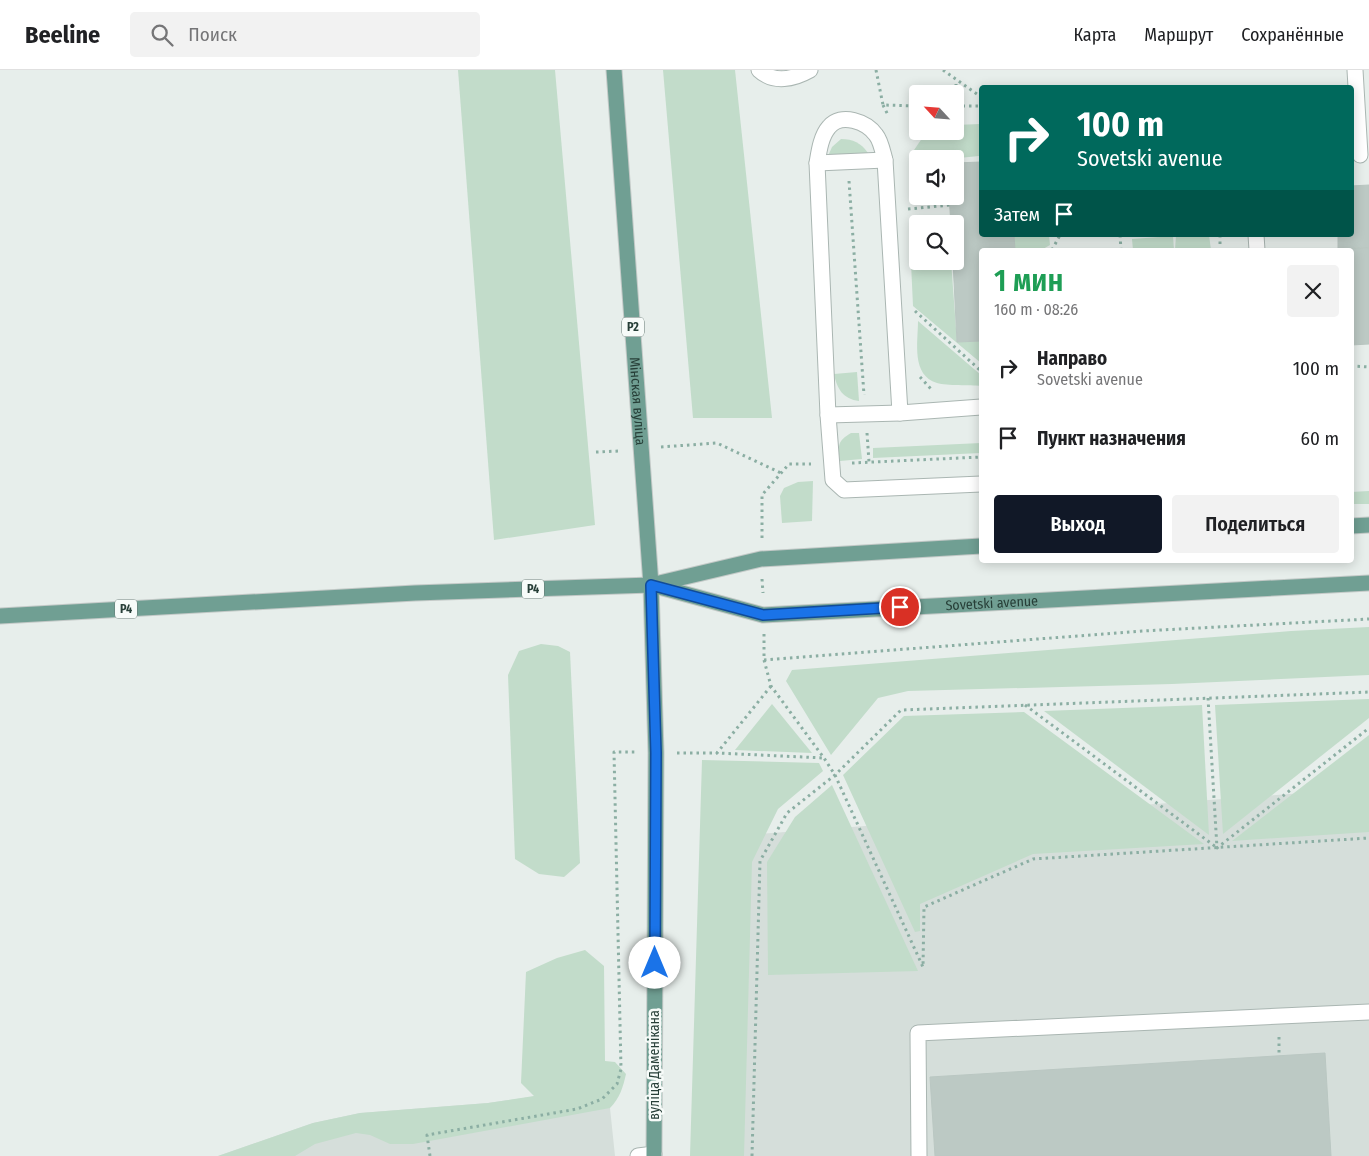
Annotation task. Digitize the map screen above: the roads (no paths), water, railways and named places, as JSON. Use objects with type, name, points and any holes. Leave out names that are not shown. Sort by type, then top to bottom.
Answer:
[{"type":"main road","name":"Мінская вуліца","points":[[614,70],[651,585]]},
{"type":"main road","points":[[1354,526],[1369,525]]},
{"type":"main road","name":"Р4","points":[[0,616],[415,592],[651,585],[762,559],[979,546]]},
{"type":"main road","name":"Sovetski avenue","points":[[651,585],[763,615],[1369,583]]},
{"type":"main road","name":"вуліца Даменікана","points":[[651,585],[656,753],[654,1155]]},
{"type":"street","points":[[758,70],[774,78],[787,79],[799,76],[810,70]]},
{"type":"street","points":[[1355,70],[1360,155]]},
{"type":"street","points":[[900,413],[885,160],[878,136],[866,125],[849,120],[839,120],[829,126],[821,143],[817,163],[828,415],[833,480],[844,490],[979,484]]},
{"type":"street","points":[[817,163],[885,160]]},
{"type":"street","points":[[828,415],[900,413],[979,407]]},
{"type":"street","points":[[919,1156],[918,1033],[1369,1012]]},
{"type":"street","points":[[638,1156],[654,1155]]}]
